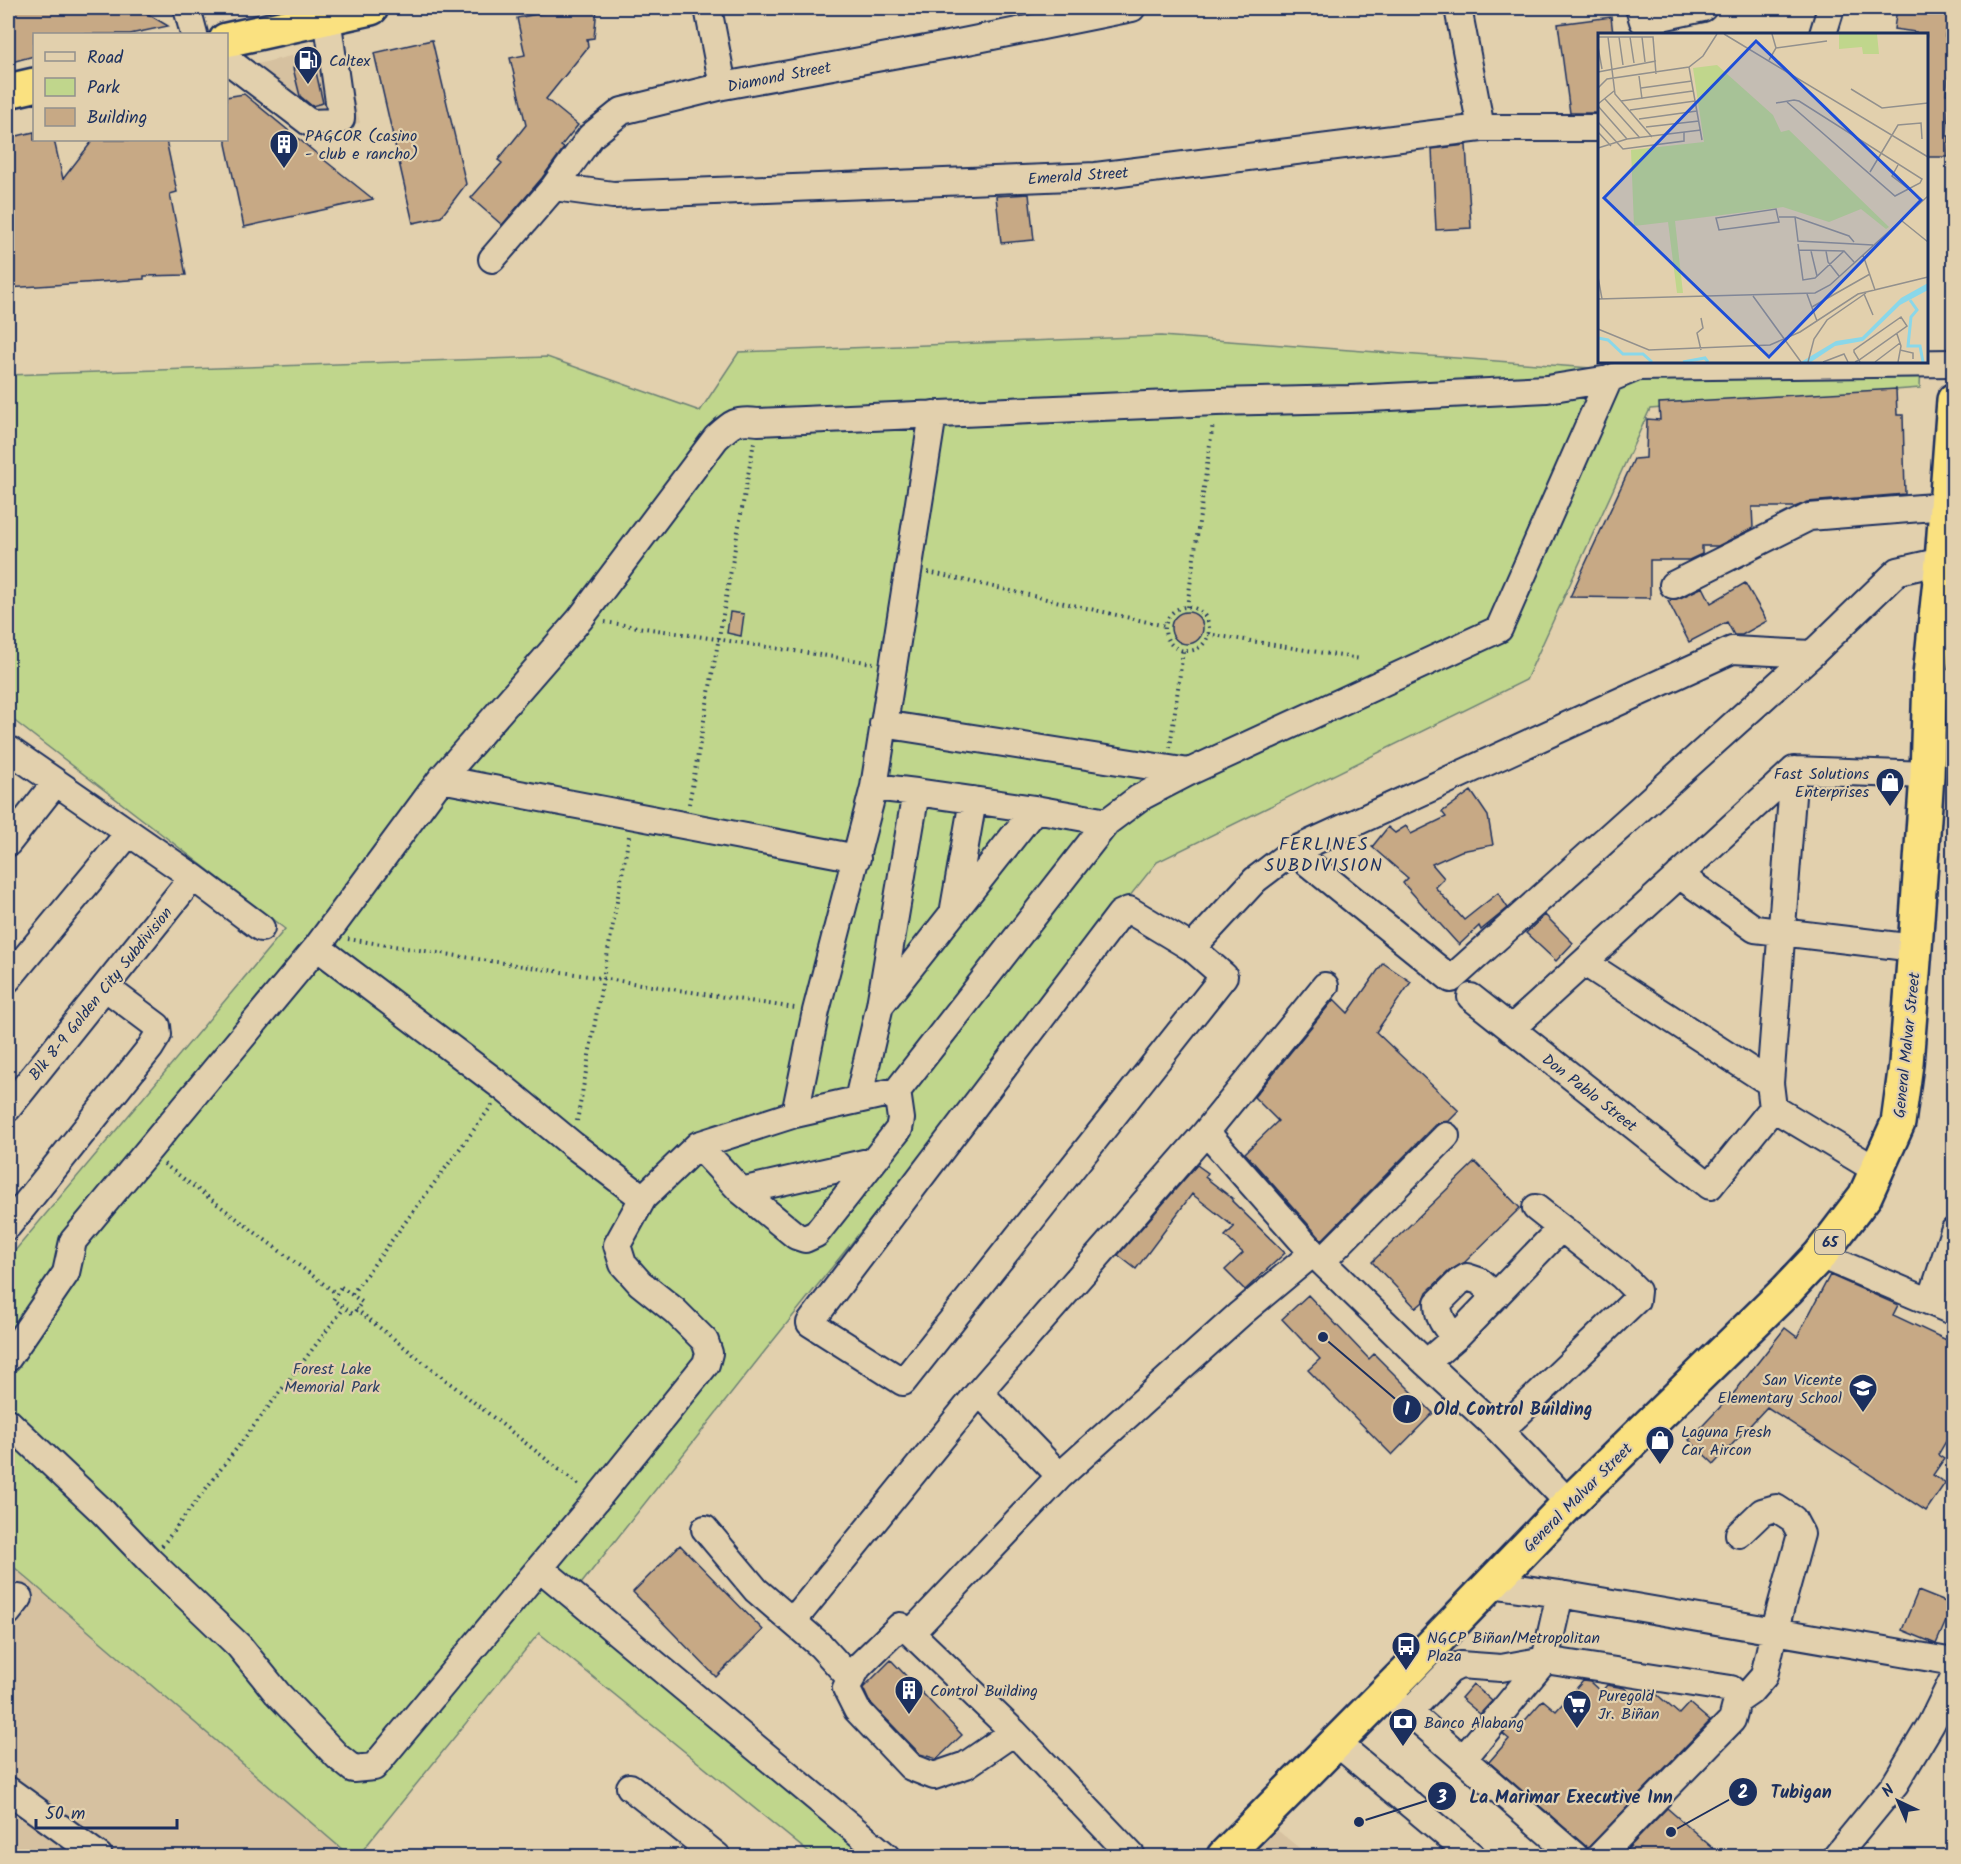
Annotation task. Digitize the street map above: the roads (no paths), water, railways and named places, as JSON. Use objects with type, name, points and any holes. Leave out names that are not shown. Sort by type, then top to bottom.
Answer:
[{"type":"highway","points":[[228,40],[371,8]]},
{"type":"highway","points":[[8,91],[33,85]]},
{"type":"highway","name":"General Malvar Street","points":[[1224,1857],[1336,1743],[1398,1702],[1491,1584],[1569,1503],[1764,1313],[1820,1255],[1860,1204],[1878,1171],[1898,1123],[1906,1064],[1927,775],[1942,682],[1942,561],[1953,400]]},
{"type":"street","points":[[187,8],[194,33]]},
{"type":"street","points":[[708,8],[723,86]]},
{"type":"street","name":"Diamond Street","points":[[492,259],[554,187],[591,136],[622,111],[723,86],[953,44],[1132,8]]},
{"type":"street","points":[[1458,8],[1481,128]]},
{"type":"street","points":[[1639,8],[1643,21],[1703,8]]},
{"type":"street","points":[[1823,33],[1831,8]]},
{"type":"street","points":[[228,61],[310,123],[341,120],[327,17]]},
{"type":"street","name":"Emerald Street","points":[[554,187],[613,195],[1096,176],[1481,128],[1598,128]]},
{"type":"street","points":[[8,1358],[66,1273],[73,1241],[321,941],[441,779],[580,619],[716,438],[730,425],[743,420],[758,422],[1547,389],[1609,379],[1638,367],[1953,363]]},
{"type":"street","points":[[8,1422],[239,1646],[277,1693],[338,1757],[353,1769],[374,1767],[706,1364],[708,1353],[705,1341],[675,1311],[640,1283],[623,1264],[617,1245],[643,1198],[698,1145],[795,1114],[897,1091],[1107,822],[1178,770],[1499,629],[1609,379]]},
{"type":"street","points":[[795,1114],[816,1011],[874,787],[933,414]]},
{"type":"street","points":[[1673,585],[1809,517],[1946,506]]},
{"type":"street","points":[[1293,851],[1451,979],[1812,654],[1898,571],[1942,561]]},
{"type":"street","points":[[1192,948],[1255,880],[1293,851],[1732,650],[1812,654]]},
{"type":"street","points":[[883,724],[1178,770]]},
{"type":"street","points":[[8,749],[193,877],[261,928]]},
{"type":"street","points":[[1511,1029],[1794,770],[1927,775]]},
{"type":"street","points":[[1794,770],[1770,1083],[1773,1108],[1878,1171]]},
{"type":"street","points":[[441,779],[857,858]]},
{"type":"street","points":[[8,843],[56,782]]},
{"type":"street","points":[[874,787],[1035,809],[1107,822]]},
{"type":"street","points":[[858,1100],[880,1005],[916,792]]},
{"type":"street","points":[[954,911],[974,800]]},
{"type":"street","points":[[880,1005],[1035,809]]},
{"type":"street","points":[[8,979],[128,834]]},
{"type":"street","points":[[1679,875],[1755,930],[1915,948]]},
{"type":"street","name":"Blk 8-9 Golden City Subdivision","points":[[8,1108],[193,877]]},
{"type":"street","points":[[1130,910],[1192,948],[1224,976],[903,1382],[810,1323],[1120,915],[1130,910]]},
{"type":"street","points":[[321,941],[573,1145],[643,1198]]},
{"type":"street","points":[[1584,963],[1770,1083]]},
{"type":"street","points":[[793,1621],[979,1392],[1206,1131],[1325,986]]},
{"type":"street","points":[[8,1226],[158,1035],[157,1026],[105,987]]},
{"type":"street","name":"Don Pablo Street","points":[[1471,997],[1710,1186],[1773,1108]]},
{"type":"street","points":[[698,1145],[741,1191],[796,1236],[805,1239],[816,1234],[899,1129],[901,1119],[897,1091]]},
{"type":"street","points":[[1206,1131],[1317,1257],[1500,1431],[1569,1503]]},
{"type":"street","points":[[911,1633],[1060,1476],[1232,1322],[1317,1257],[1446,1136]]},
{"type":"street","points":[[741,1191],[873,1161]]},
{"type":"street","points":[[1500,1431],[1636,1300],[1636,1291],[1622,1276],[1536,1208]]},
{"type":"street","points":[[1426,1363],[1455,1338],[1560,1229]]},
{"type":"street","points":[[1820,1255],[1942,1307],[1953,1231]]},
{"type":"street","points":[[1455,1338],[1441,1321],[1438,1311],[1438,1304],[1445,1295],[1467,1277],[1479,1281],[1496,1296]]},
{"type":"street","points":[[979,1392],[1060,1476]]},
{"type":"street","points":[[1600,1857],[1732,1720],[1737,1701],[1750,1692],[1764,1676],[1801,1534],[1793,1519],[1776,1508],[1762,1512],[1739,1534]]},
{"type":"street","points":[[705,1529],[756,1590],[821,1646],[851,1679]]},
{"type":"street","points":[[536,1573],[863,1857]]},
{"type":"street","points":[[536,1573],[886,1857]]},
{"type":"street","points":[[1491,1584],[1953,1662]]},
{"type":"street","points":[[1463,1759],[1545,1660],[1560,1594]]},
{"type":"street","points":[[1014,1732],[966,1765],[934,1776],[911,1767],[857,1710],[846,1688],[858,1667],[900,1626],[911,1633],[1014,1732],[1132,1857]]},
{"type":"street","points":[[1575,1857],[1398,1702],[1460,1665],[1501,1668],[1545,1660],[1731,1689],[1737,1701]]},
{"type":"street","points":[[1836,1857],[1894,1784],[1931,1724],[1953,1677]]},
{"type":"street","points":[[1336,1743],[1472,1857]]},
{"type":"street","points":[[630,1787],[717,1857]]},
{"type":"street","points":[[8,1790],[99,1857]]},
{"type":"place","name":"Caltex","points":[[308,86]]},
{"type":"place","name":"PAGCOR (casino - club e rancho)","points":[[284,170]]},
{"type":"place","name":"Fast Solutions Enterprises","points":[[1890,808]]},
{"type":"place","name":"Old Control Building","points":[[1323,1337]]},
{"type":"place","name":"San Vicente Elementary School","points":[[1863,1414]]},
{"type":"place","name":"Laguna Fresh Car Aircon","points":[[1660,1466]]},
{"type":"place","name":"NGCP Biñan/Metropolitan Plaza","points":[[1406,1672]]},
{"type":"place","name":"Control Building","points":[[909,1716]]},
{"type":"place","name":"Puregold Jr. Biñan","points":[[1577,1730]]},
{"type":"place","name":"Banco Alabang","points":[[1403,1748]]},
{"type":"place","name":"La Marimar Executive Inn","points":[[1359,1822]]},
{"type":"place","name":"Tubigan","points":[[1671,1832]]},
{"type":"district","name":"FERLINES SUBDIVISION","points":[[1324,854]]},
{"type":"park label","name":"Forest Lake Memorial Park","points":[[332,1377]]}]
